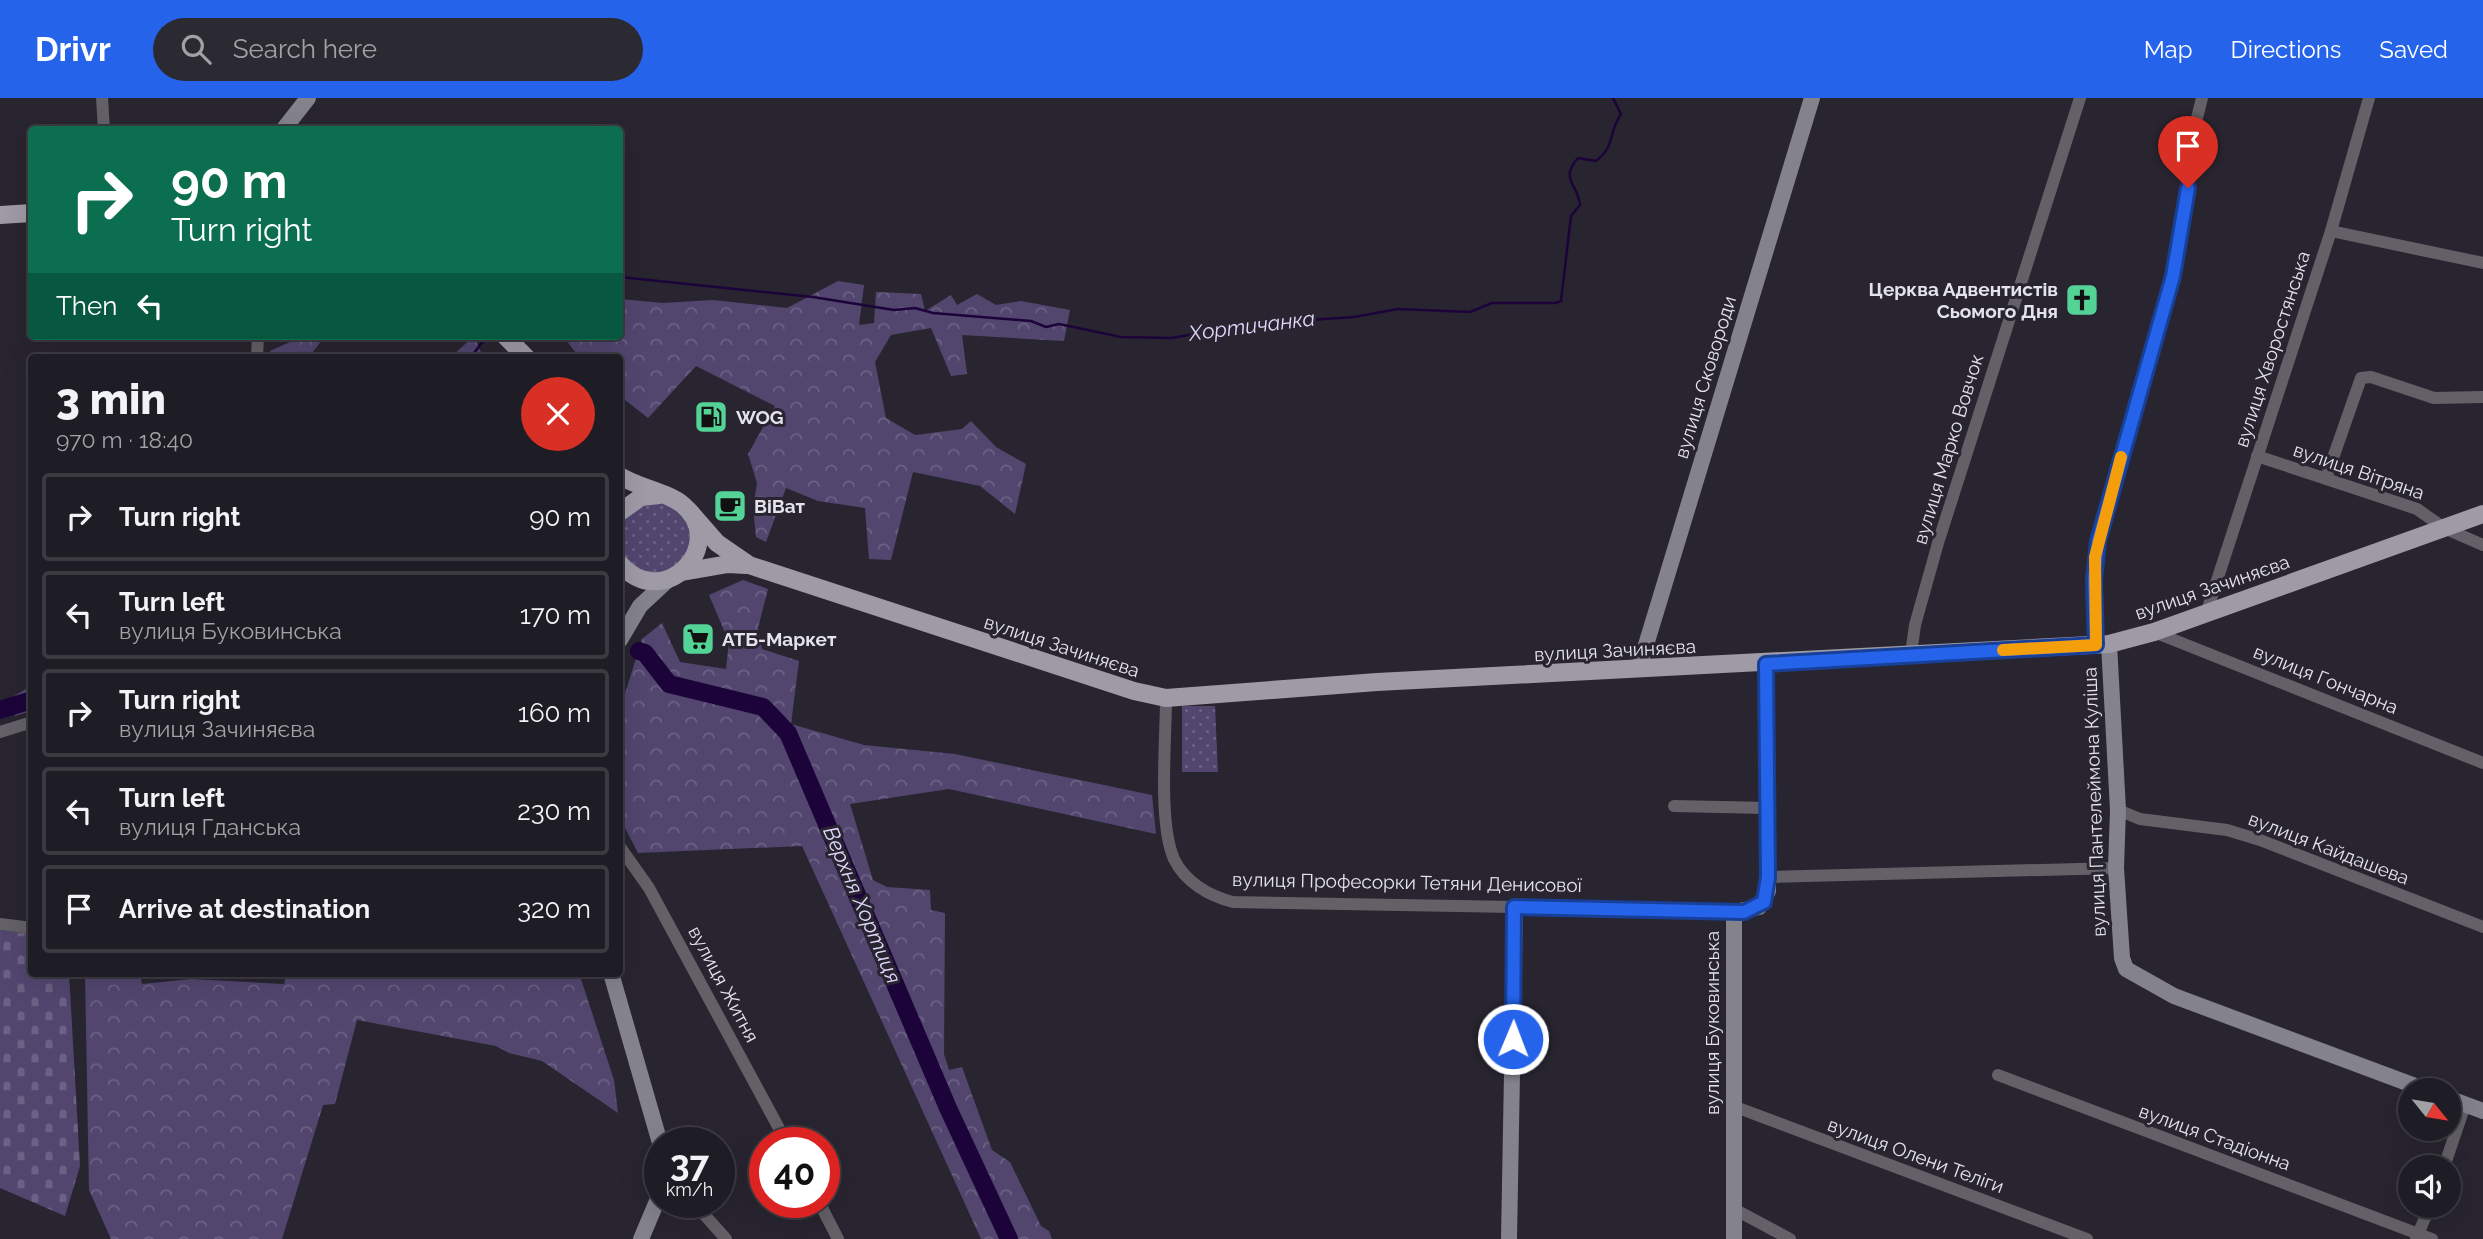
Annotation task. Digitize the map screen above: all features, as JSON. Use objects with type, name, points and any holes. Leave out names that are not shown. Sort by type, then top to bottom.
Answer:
[{"type":"main road","points":[[0,215],[28,213]]},
{"type":"main road","points":[[509,340],[523,354]]},
{"type":"main road","points":[[623,478],[676,500],[717,543],[749,565]]},
{"type":"main road","points":[[623,510],[641,497],[659,495]]},
{"type":"main road","points":[[675,576],[694,557],[698,539],[690,512]]},
{"type":"main road","name":"вулиця Зачиняєва","points":[[749,565],[1121,687],[1166,698],[1377,682],[1766,664],[2102,644],[2154,632],[2483,514]]},
{"type":"main road","points":[[623,566],[641,580],[675,576],[728,564],[749,565]]},
{"type":"street","points":[[102,98],[104,126]]},
{"type":"street","points":[[287,126],[308,98]]},
{"type":"street","name":"вулиця Сковороди","points":[[1639,668],[1812,98]]},
{"type":"street","name":"вулиця Марко Вовчок","points":[[1911,654],[1914,625],[1930,569],[2080,98]]},
{"type":"street","points":[[2102,644],[2094,580],[2098,541],[2173,276],[2186,206],[2191,142],[2202,98]]},
{"type":"street","name":"вулиця Хворостянська","points":[[2207,611],[2330,231],[2369,98]]},
{"type":"street","points":[[2330,231],[2483,263]]},
{"type":"street","points":[[2326,478],[2361,378],[2371,377],[2434,398],[2483,397]]},
{"type":"street","name":"вулиця Вітряна","points":[[2257,456],[2417,509],[2444,528],[2483,545]]},
{"type":"street","points":[[623,633],[640,606],[675,576]]},
{"type":"street","name":"вулиця Гончарна","points":[[2154,632],[2483,763]]},
{"type":"street","name":"вулиця Пантелеймона Куліша","points":[[2102,644],[2118,810],[2116,868],[2122,958],[2126,969],[2174,996],[2398,1080]]},
{"type":"street","name":"вулиця Буковинська","points":[[1734,1239],[1734,912],[1752,911],[1764,902],[1768,877],[1766,664]]},
{"type":"street","name":"вулиця Професорки Тетяни Денисової","points":[[1166,698],[1166,827],[1174,858],[1198,887],[1233,902],[1734,912]]},
{"type":"street","points":[[0,732],[28,723]]},
{"type":"street","points":[[1674,806],[1767,808]]},
{"type":"street","name":"вулиця Кайдашева","points":[[2118,810],[2140,819],[2227,830],[2260,840],[2483,927]]},
{"type":"street","name":"вулиця Житня","points":[[623,851],[655,898],[778,1127]]},
{"type":"street","points":[[1768,877],[2116,868]]},
{"type":"street","points":[[1509,1239],[1514,907]]},
{"type":"street","points":[[0,924],[28,928]]},
{"type":"street","points":[[612,977],[655,1127]]},
{"type":"street","name":"вулиця Стадіонна","points":[[1998,1075],[2418,1236],[2432,1239]]},
{"type":"street","points":[[2461,1103],[2483,1111]]},
{"type":"street","points":[[2448,1155],[2465,1105]]},
{"type":"street","name":"вулиця Олени Теліги","points":[[1733,1106],[2087,1239]]},
{"type":"street","points":[[1734,1209],[1790,1239]]},
{"type":"street","points":[[641,1239],[650,1218]]},
{"type":"street","points":[[707,1218],[726,1239]]},
{"type":"street","points":[[827,1218],[838,1239]]},
{"type":"street","points":[[2418,1236],[2425,1218]]},
{"type":"green space","points":[[838,281],[864,285],[859,325],[874,323],[876,292],[921,294],[925,311],[951,295],[957,305],[977,294],[996,305],[1021,301],[1070,310],[1064,341],[962,335],[967,374],[951,376],[931,328],[891,335],[875,362],[886,418],[915,435],[962,429],[971,421],[996,447],[1026,464],[1015,514],[980,486],[913,472],[891,560],[869,559],[865,508],[818,501],[786,488],[766,542],[756,537],[753,508],[757,483],[748,454],[775,406],[696,366],[648,418],[623,398],[623,354],[577,354],[566,340],[623,340],[623,299],[663,303],[713,300],[787,308]]},
{"type":"green space","points":[[294,340],[322,340],[311,354],[270,354],[270,351]]},
{"type":"green space","points":[[470,340],[476,340],[482,354],[454,354]]},
{"type":"green space","points":[[654,502],[674,508],[684,518],[689,531],[689,545],[684,558],[668,571],[654,574],[640,571],[623,556],[623,520],[640,505]]},
{"type":"green space","points":[[743,580],[768,589],[758,628],[762,649],[799,661],[791,724],[864,745],[955,754],[1152,795],[1156,834],[949,789],[850,804],[873,880],[887,887],[930,890],[931,910],[945,913],[944,1054],[949,1070],[962,1067],[992,1150],[1010,1162],[1041,1226],[1049,1231],[1052,1239],[981,1239],[802,846],[638,853],[623,824],[623,700],[642,639],[662,623],[680,662],[726,669],[729,642],[709,595]]},
{"type":"green space","points":[[28,688],[28,712],[15,716],[9,699]]},
{"type":"green space","points":[[1182,706],[1215,706],[1218,772],[1182,772]]},
{"type":"green space","points":[[0,930],[28,934],[28,977],[69,977],[80,1166],[65,1216],[0,1188]]},
{"type":"green space","points":[[85,977],[141,977],[142,984],[191,979],[284,984],[286,977],[580,977],[614,1080],[618,1113],[542,1061],[509,1053],[496,1046],[357,1020],[335,1104],[323,1105],[282,1239],[111,1239],[89,1190]]},
{"type":"waterway","name":"Хортичанка","points":[[623,277],[813,297],[894,310],[915,308],[933,313],[1031,321],[1046,327],[1059,324],[1121,337],[1172,338],[1221,329],[1258,330],[1279,322],[1354,317],[1398,309],[1470,312],[1492,303],[1555,303],[1561,301],[1571,216],[1580,205],[1570,172],[1578,158],[1596,161],[1607,150],[1621,114],[1613,98]]},
{"type":"waterway","name":"Хортичанка","points":[[473,354],[484,340]]},
{"type":"waterway","name":"Верхня Хортиця","points":[[639,651],[645,653],[669,684],[763,707],[788,733],[948,1108],[1009,1239]]},
{"type":"waterway","name":"Верхня Хортиця","points":[[0,710],[28,701]]},
{"type":"slow traffic","points":[[2003,650],[2096,645],[2095,557],[2121,457]]},
{"type":"place","name":"Церква Адвентистів Сьомого Дня","points":[[2082,300]]},
{"type":"place","name":"WOG","points":[[711,417]]},
{"type":"place","name":"ВіВат","points":[[730,506]]},
{"type":"place","name":"АТБ-Маркет","points":[[698,639]]},
{"type":"route","points":[[1513,1039],[1514,907],[1624,907],[1744,912],[1752,911],[1764,902],[1768,891],[1766,664],[2096,645],[2094,580],[2100,531],[2173,276],[2188,188]]}]
